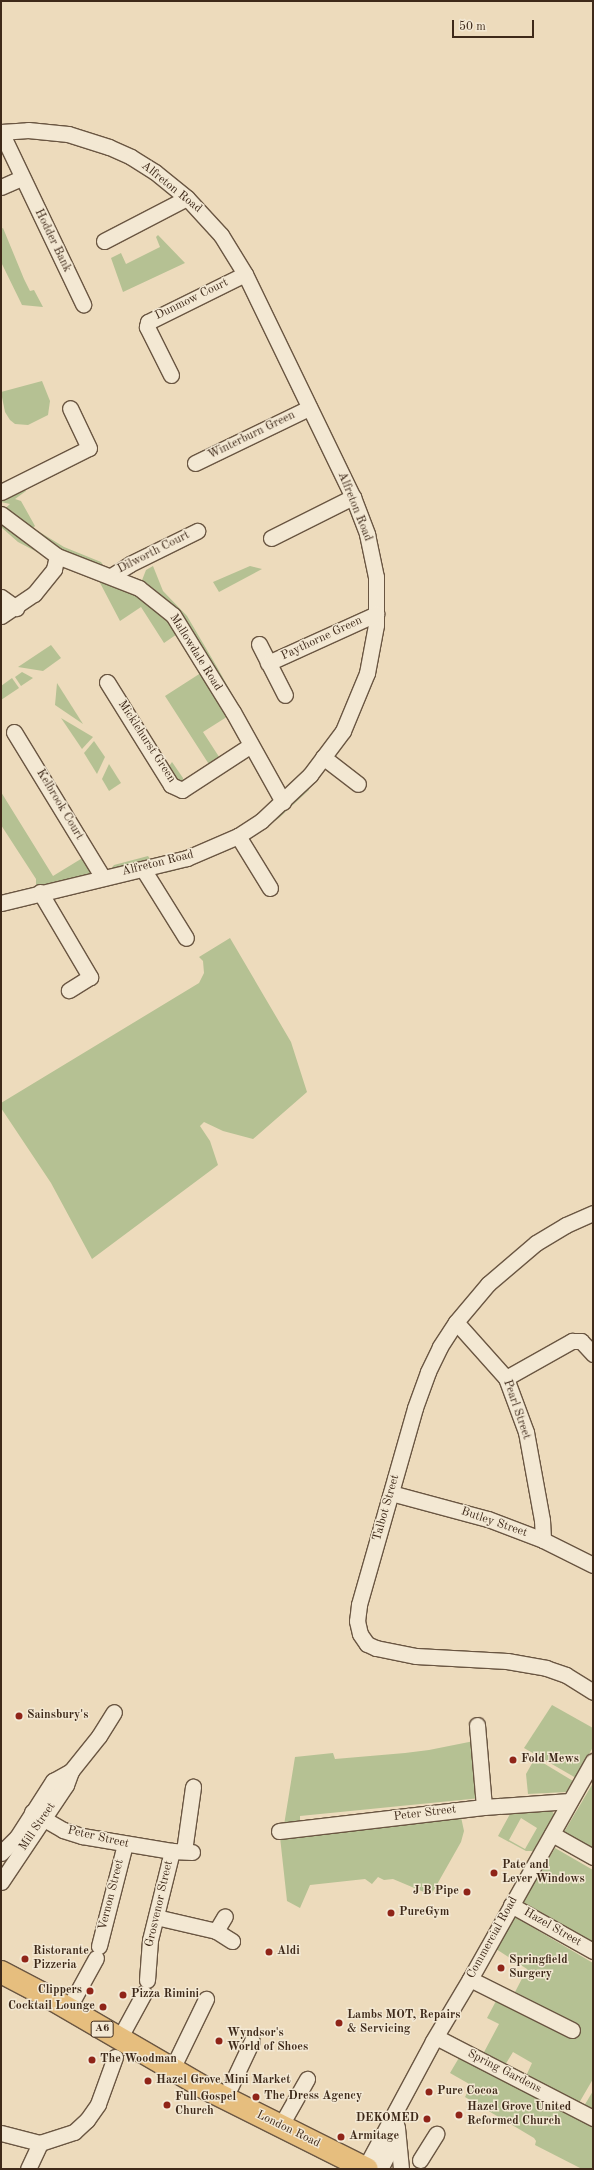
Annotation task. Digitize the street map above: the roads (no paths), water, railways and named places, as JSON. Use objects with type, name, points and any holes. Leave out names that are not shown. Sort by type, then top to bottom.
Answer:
[{"type":"highway","name":"London Road","points":[[1,1972],[68,2008],[117,2048],[172,2069],[259,2116],[281,2125],[371,2169]]},
{"type":"street","name":"Alfreton Road","points":[[1,132],[28,130],[68,134],[88,139],[131,157],[155,172],[187,198],[221,235],[244,274],[352,497],[369,541],[376,577],[376,625],[367,674],[342,731],[310,775],[283,802],[261,821],[238,836],[193,856],[143,869],[40,892],[1,903]]},
{"type":"street","name":"Hodder Bank","points":[[1,132],[21,178],[83,304]]},
{"type":"street","points":[[1,187],[21,178]]},
{"type":"street","points":[[104,241],[187,198]]},
{"type":"street","name":"Dunmow Court","points":[[171,375],[147,327],[148,322],[244,274]]},
{"type":"street","points":[[1,492],[89,448],[70,408]]},
{"type":"street","name":"Winterburn Green","points":[[195,463],[309,408]]},
{"type":"street","points":[[271,538],[352,497]]},
{"type":"street","name":"Mallowdale Road","points":[[1,514],[57,556],[139,588],[174,615],[283,802]]},
{"type":"street","name":"Dilworth Court","points":[[111,576],[130,564],[197,531]]},
{"type":"street","points":[[1,616],[27,601],[43,584],[54,569],[57,556]]},
{"type":"street","points":[[1,597],[16,608]]},
{"type":"street","name":"Paythorne Green","points":[[268,663],[376,614]]},
{"type":"street","name":"Paythorne Green","points":[[259,644],[285,696]]},
{"type":"street","name":"Micklehurst Green","points":[[107,682],[171,785],[182,790],[250,745]]},
{"type":"street","name":"Kelbrook Court","points":[[14,732],[103,878]]},
{"type":"street","points":[[323,757],[358,784]]},
{"type":"street","points":[[238,836],[270,888]]},
{"type":"street","points":[[143,869],[186,938]]},
{"type":"street","points":[[40,892],[90,977],[69,990]]},
{"type":"street","name":"Talbot Street","points":[[593,1213],[566,1225],[536,1243],[488,1284],[456,1322],[440,1347],[428,1372],[391,1493],[359,1605],[356,1621],[360,1634],[367,1644],[392,1652],[507,1661],[546,1668],[566,1675],[593,1692]]},
{"type":"street","name":"Pearl Street","points":[[456,1322],[506,1378],[526,1432],[542,1520],[543,1540]]},
{"type":"street","points":[[506,1378],[572,1341],[581,1341],[593,1354]]},
{"type":"street","name":"Butley Street","points":[[391,1493],[488,1519],[543,1540],[593,1566]]},
{"type":"street","name":"Mill Street","points":[[1,1853],[66,1786],[71,1771],[98,1736],[114,1712]]},
{"type":"street","points":[[477,1725],[484,1807]]},
{"type":"street","name":"Commercial Road","points":[[371,2169],[394,2116],[436,2037],[593,1761]]},
{"type":"street","name":"Grosvenor Street","points":[[40,2143],[74,2132],[87,2120],[98,2104],[117,2048],[145,1987],[150,1940],[156,1917],[183,1851],[193,1787]]},
{"type":"street","name":"Peter Street","points":[[279,1831],[484,1807],[570,1801]]},
{"type":"street","name":"Mill Street","points":[[1,1882],[38,1816]]},
{"type":"street","name":"Peter Street","points":[[38,1816],[63,1830],[82,1836],[125,1844],[183,1851]]},
{"type":"street","points":[[552,1834],[593,1857]]},
{"type":"street","name":"Vernon Street","points":[[68,2008],[97,1952],[125,1844]]},
{"type":"street","name":"Hazel Street","points":[[511,1904],[593,1952]]},
{"type":"street","points":[[216,1931],[225,1916]]},
{"type":"street","points":[[156,1917],[216,1931],[232,1941]]},
{"type":"street","points":[[470,1979],[572,2030]]},
{"type":"street","points":[[172,2069],[206,1999]]},
{"type":"street","name":"Spring Gardens","points":[[436,2037],[593,2118]]},
{"type":"street","points":[[225,2098],[252,2041]]},
{"type":"street","points":[[281,2125],[306,2079]]},
{"type":"street","points":[[394,2116],[398,2134],[401,2169]]},
{"type":"street","points":[[1,2132],[40,2143],[28,2169]]},
{"type":"street","points":[[371,2169],[398,2134]]},
{"type":"street","points":[[420,2160],[436,2134]]},
{"type":"place","name":"Sainsbury's","points":[[19,1716]]},
{"type":"place","name":"Fold Mews","points":[[513,1760]]},
{"type":"place","name":"Pate and Lever Windows","points":[[494,1873]]},
{"type":"place","name":"J B Pipe","points":[[467,1892]]},
{"type":"place","name":"PureGym","points":[[391,1913]]},
{"type":"place","name":"Aldi","points":[[269,1952]]},
{"type":"place","name":"Ristorante Pizzeria","points":[[25,1959]]},
{"type":"place","name":"Springfield Surgery","points":[[501,1968]]},
{"type":"place","name":"Clippers","points":[[90,1991]]},
{"type":"place","name":"Pizza Rimini","points":[[123,1995]]},
{"type":"place","name":"Cocktail Lounge","points":[[103,2007]]},
{"type":"place","name":"Lambs MOT, Repairs & Servicing","points":[[339,2023]]},
{"type":"place","name":"Wyndsor's World of Shoes","points":[[219,2041]]},
{"type":"place","name":"The Woodman","points":[[92,2060]]},
{"type":"place","name":"Hazel Grove Mini Market","points":[[148,2081]]},
{"type":"place","name":"Pure Cocoa","points":[[429,2092]]},
{"type":"place","name":"The Dress Agency","points":[[256,2097]]},
{"type":"place","name":"Full Gospel Church","points":[[167,2105]]},
{"type":"place","name":"Hazel Grove United Reformed Church","points":[[459,2115]]},
{"type":"place","name":"DEKOMED","points":[[427,2119]]},
{"type":"place","name":"Armitage","points":[[341,2137]]}]
